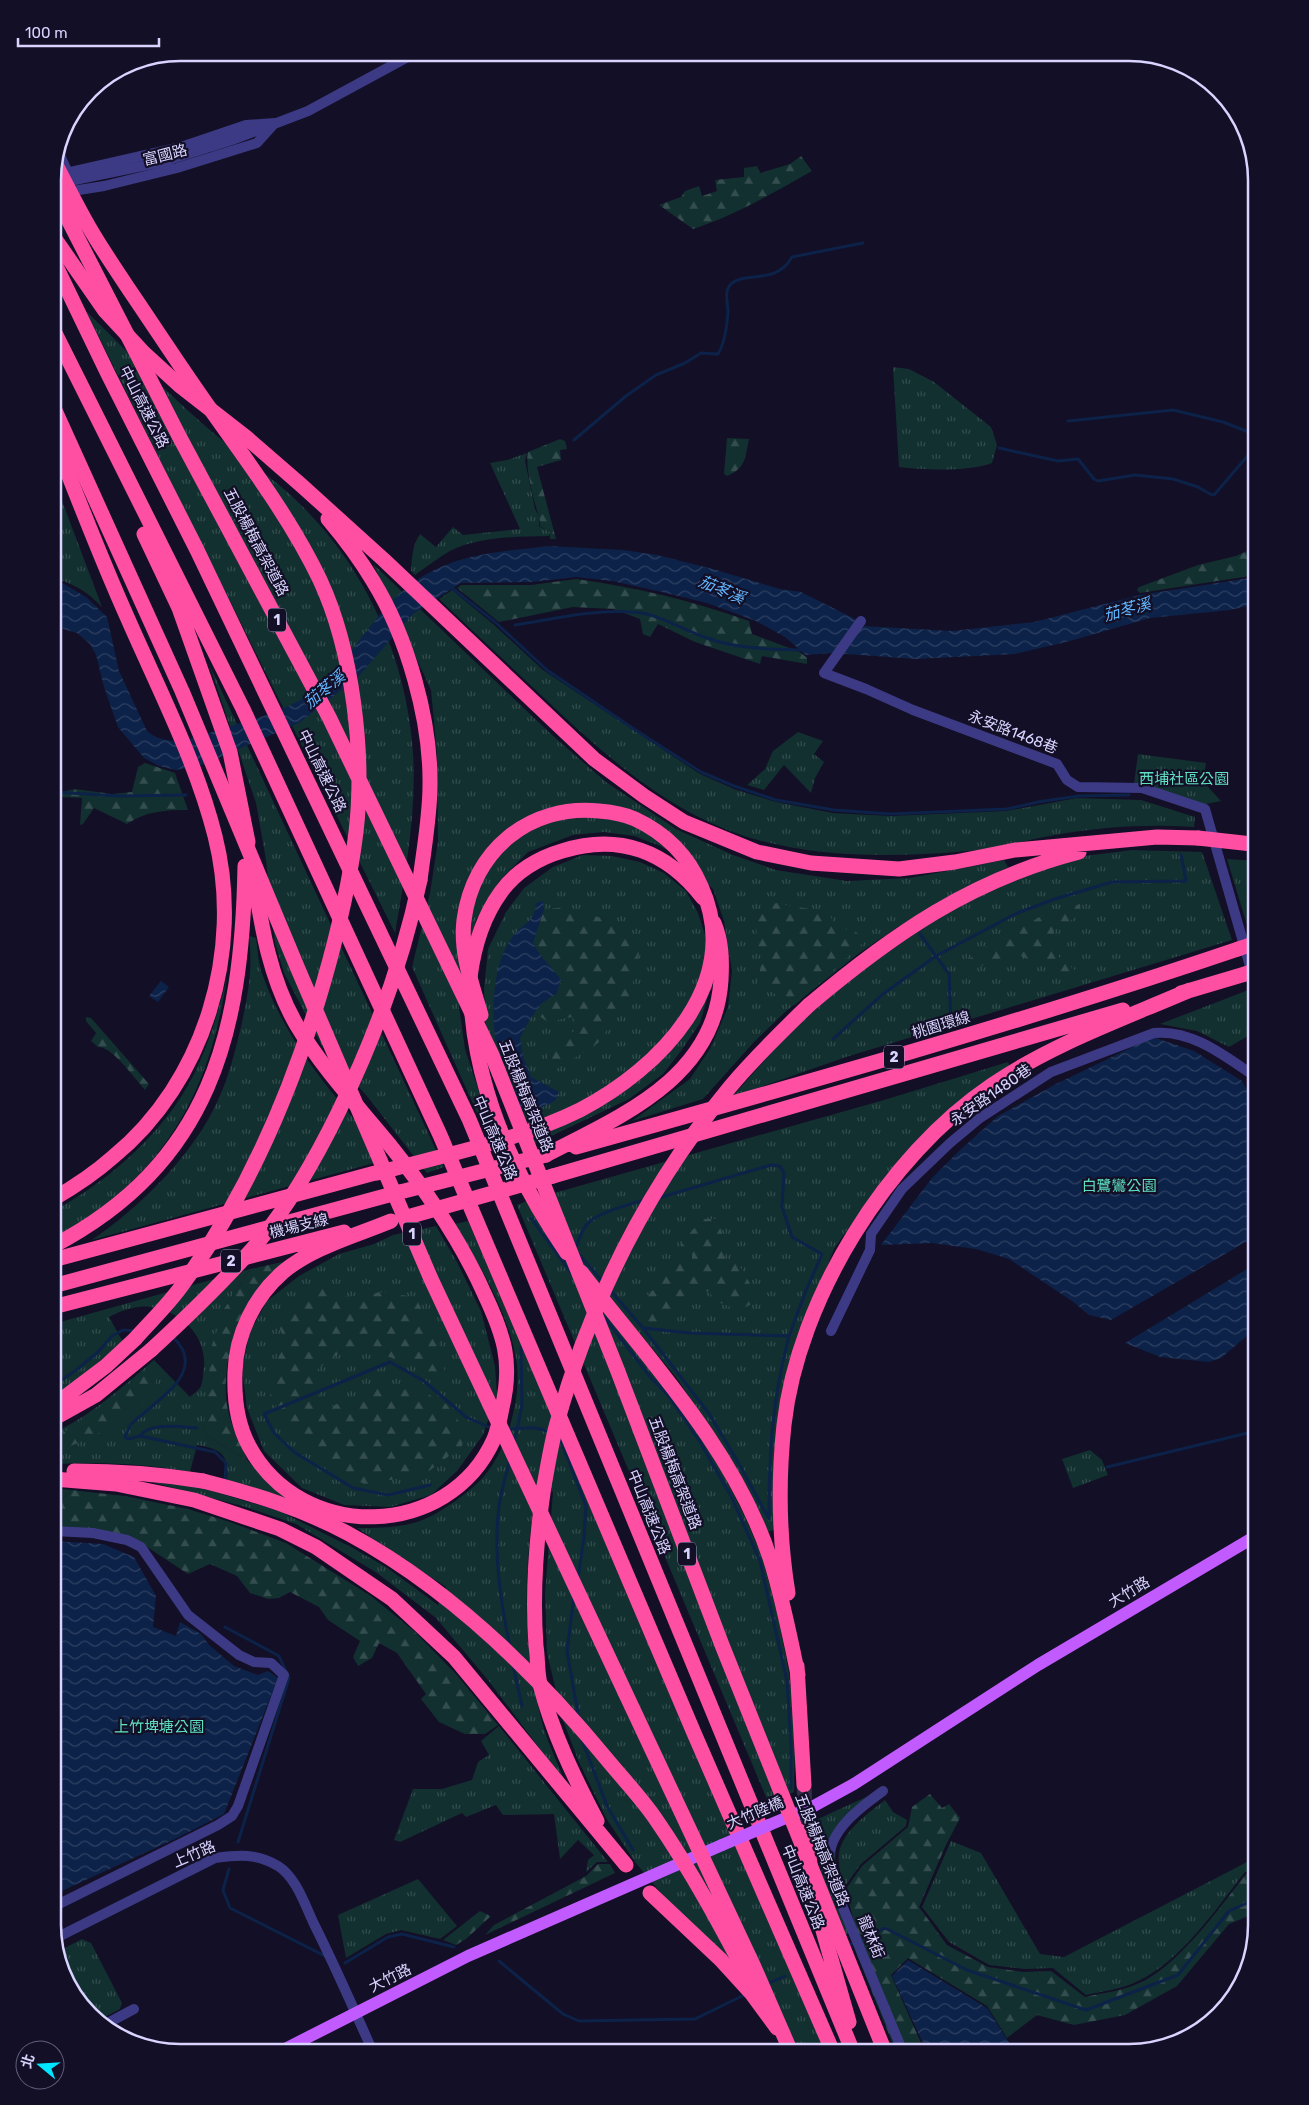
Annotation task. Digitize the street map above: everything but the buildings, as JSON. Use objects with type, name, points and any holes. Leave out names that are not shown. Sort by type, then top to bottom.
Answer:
[{"type":"highway","points":[[61,1400],[106,1366],[135,1339],[181,1287],[212,1241],[240,1194],[265,1146],[290,1086],[337,935],[356,832],[358,782],[354,706],[338,625],[320,580],[277,505],[185,373],[89,228],[62,176]]},
{"type":"highway","name":"五股楊梅高架道路","points":[[62,208],[179,436],[329,717],[492,1055],[617,1369],[722,1645],[882,2044]]},
{"type":"highway","points":[[62,249],[105,311],[144,353],[179,385],[247,438],[301,485],[384,560],[594,759],[644,796],[684,822],[757,852],[811,863],[899,869],[955,862],[1015,850],[1157,837],[1198,838],[1248,843]]},
{"type":"highway","name":"中山高速公路","points":[[62,279],[197,550],[469,1119],[850,2044]]},
{"type":"highway","points":[[62,347],[243,709],[440,1135],[694,1733],[829,2044]]},
{"type":"highway","points":[[62,355],[179,608],[230,752],[242,807],[266,949],[277,984],[295,1022],[318,1060],[425,1191],[474,1270],[493,1311],[503,1340],[508,1368],[505,1396],[496,1433],[486,1455],[462,1485],[446,1496],[427,1506],[405,1514],[376,1518],[348,1515],[320,1508],[294,1494],[274,1479],[248,1445],[241,1428],[234,1389],[235,1360],[242,1332],[252,1310],[281,1274],[309,1255],[391,1221]]},
{"type":"highway","name":"1","points":[[62,426],[182,691],[298,969],[431,1279],[754,1967],[786,2044]]},
{"type":"highway","points":[[61,1194],[87,1178],[115,1156],[159,1109],[184,1071],[205,1026],[213,998],[218,980],[224,928],[222,881],[215,838],[206,804],[192,765],[107,572],[62,457]]},
{"type":"highway","points":[[61,1414],[96,1395],[151,1350],[223,1281],[261,1239],[300,1183],[331,1128],[373,1036],[404,946],[420,880],[430,784],[427,737],[419,692],[389,611],[373,581],[331,522],[301,485]]},
{"type":"highway","points":[[61,1241],[112,1210],[162,1163],[180,1138],[208,1088],[227,1029],[237,981],[241,946],[245,857],[242,807]]},
{"type":"highway","points":[[61,1258],[528,1132],[579,1110],[625,1082],[644,1068],[678,1032],[695,1007],[710,966],[712,920],[708,900],[696,875],[676,846],[658,832],[634,818],[612,812],[586,810],[564,811],[545,816],[511,835],[494,850],[482,867],[474,884],[464,921],[463,942],[466,962],[492,1055]]},
{"type":"highway","points":[[612,1849],[572,1774],[554,1729],[540,1682],[533,1607],[536,1540],[544,1486],[557,1424],[584,1340],[606,1283],[631,1233],[660,1182],[695,1131],[731,1086],[809,1005],[886,943],[965,895],[1012,873],[1034,865],[1122,841]]},
{"type":"highway","points":[[546,1155],[646,1101],[680,1070],[701,1045],[713,1019],[720,992],[722,955],[717,931],[706,902],[691,882],[672,866],[646,852],[626,846],[602,843],[573,847],[548,855],[521,871],[501,891],[485,917],[474,948],[469,987],[478,1062],[488,1097],[522,1180],[544,1219],[575,1265],[681,1396],[718,1453],[747,1506],[769,1556],[785,1610],[798,1675]]},
{"type":"highway","name":"桃園環線","points":[[546,1155],[828,1077],[973,1034],[1248,946]]},
{"type":"highway","name":"2","points":[[1190,990],[1248,973]]},
{"type":"highway","points":[[804,1785],[796,1648],[780,1530],[784,1424],[793,1380],[808,1328],[837,1265],[864,1218],[898,1172],[929,1138],[965,1105],[992,1085],[1036,1058],[1190,990]]},
{"type":"highway","name":"機場支線","points":[[61,1306],[411,1216],[1190,990]]},
{"type":"highway","name":"機場支線","points":[[61,1284],[400,1192],[546,1155]]},
{"type":"highway","points":[[61,1471],[122,1471],[165,1474],[203,1481],[283,1504],[349,1534],[413,1574],[442,1596],[495,1642],[575,1720],[654,1816],[702,1890],[785,2044]]},
{"type":"highway","points":[[61,1480],[116,1484],[194,1500],[280,1529],[316,1546],[392,1599],[454,1657],[626,1865]]},
{"type":"highway","points":[[806,1830],[814,1899],[856,2044]]},
{"type":"highway","points":[[650,1893],[720,1960],[752,1994],[788,2044]]},
{"type":"main road","name":"大竹路","points":[[1019,1678],[1248,1541]]},
{"type":"main road","name":"大竹陸橋","points":[[516,1935],[812,1806],[854,1784],[1019,1678]]},
{"type":"main road","name":"大竹路","points":[[296,2043],[468,1956],[516,1935]]},
{"type":"street","name":"富國路","points":[[62,183],[162,162],[232,140],[308,111],[398,62]]},
{"type":"street","name":"富國路","points":[[62,174],[181,147],[246,125],[275,123]]},
{"type":"street","name":"富國路","points":[[62,193],[104,186],[185,166],[257,143],[275,123]]},
{"type":"street","points":[[63,161],[76,191]]},
{"type":"street","name":"永安路1468巷","points":[[861,621],[824,673],[913,710],[1058,764],[1067,780],[1078,787],[1142,788],[1204,809],[1248,960]]},
{"type":"street","name":"永安路1480巷","points":[[831,1331],[870,1250],[871,1234],[902,1189],[980,1118],[1051,1072],[1154,1033],[1167,1031],[1190,1036],[1248,1072]]},
{"type":"street","points":[[61,1531],[93,1533],[127,1540],[141,1547],[188,1615],[239,1655],[254,1662],[271,1663],[284,1674],[238,1806],[232,1816],[218,1826],[61,1903]]},
{"type":"street","name":"龍林街","points":[[883,1791],[860,1808],[836,1835],[829,1859],[834,1886],[900,2044]]},
{"type":"street","name":"上竹路","points":[[62,1935],[215,1858],[242,1854],[261,1857],[280,1867],[294,1884],[370,2043]]},
{"type":"street","points":[[111,2021],[134,2009]]},
{"type":"green space","points":[[801,156],[812,171],[739,210],[693,229],[659,205],[681,197],[685,191],[699,186],[702,196],[717,191],[715,180],[744,177],[744,168],[757,166],[760,173],[790,164]]},
{"type":"green space","points":[[86,311],[188,411],[297,501],[343,554],[362,584],[378,616],[392,649],[402,683],[413,753],[412,821],[395,933]]},
{"type":"green space","points":[[893,367],[909,369],[934,382],[991,427],[997,445],[992,463],[959,469],[899,467]]},
{"type":"green space","points":[[727,438],[749,439],[744,462],[738,470],[727,476],[724,474]]},
{"type":"green space","points":[[560,439],[565,441],[567,449],[560,450],[561,460],[537,467],[556,539],[550,539],[550,532],[540,526],[540,519],[529,479],[527,458],[528,452]]},
{"type":"green space","points":[[527,453],[525,461],[535,509],[540,518],[539,526],[550,532],[549,536],[498,538],[473,542],[450,551],[415,575],[411,571],[412,557],[415,543],[420,534],[436,547],[453,527],[463,535],[520,529],[490,463],[507,460]]},
{"type":"green space","points":[[62,500],[102,607],[80,589],[62,581]]},
{"type":"green space","points":[[1248,551],[1248,576],[1140,593],[1137,590],[1139,587],[1198,565],[1236,556]]},
{"type":"green space","points":[[373,564],[552,735],[606,782],[676,829],[733,855],[776,870],[847,881],[910,878],[1004,860],[1008,867],[946,898],[896,928],[858,954],[785,1012],[754,1042],[703,1099],[632,1121],[690,1079],[711,1047],[728,1007],[732,971],[724,921],[713,889],[672,852],[634,836],[604,832],[573,835],[528,852],[500,880],[476,920],[461,973],[459,1007],[465,1049],[492,1131],[486,1133],[412,967],[430,893],[438,841],[437,753],[431,690]]},
{"type":"green space","points":[[576,579],[664,596],[707,607],[749,621],[752,634],[800,652],[807,658],[807,664],[762,656],[760,664],[695,642],[658,624],[650,637],[643,634],[640,619],[613,609],[573,607],[499,622],[457,588],[461,585],[531,585]]},
{"type":"green space","points":[[452,590],[493,624],[543,670],[700,774],[734,789],[776,802],[833,813],[890,816],[1006,811],[1077,798],[1141,800],[1195,817],[1194,827],[1141,826],[1107,828],[1055,835],[978,850],[906,855],[844,854],[814,851],[754,839],[725,829],[674,803],[650,788],[604,753],[439,599]]},
{"type":"green space","points":[[209,664],[444,1167],[427,1173],[366,1095],[322,1046],[284,973],[275,943],[266,860],[256,803]]},
{"type":"green space","points":[[798,732],[823,741],[814,754],[824,762],[815,778],[811,793],[784,765],[764,790],[747,785],[765,769],[773,751]]},
{"type":"green space","name":"西埔社區公園","points":[[1138,754],[1206,763],[1204,777],[1208,787],[1221,801],[1201,805],[1134,784]]},
{"type":"green space","points":[[145,763],[175,773],[188,810],[156,812],[141,816],[127,824],[94,808],[83,824],[80,825],[82,798],[62,797],[62,792],[75,789],[112,794],[132,792],[138,767]]},
{"type":"green space","points":[[1132,850],[1202,852],[1232,940],[846,1057],[732,1097],[789,1033],[856,974],[941,916],[1002,883],[1076,857]]},
{"type":"green space","points":[[583,855],[612,856],[640,862],[664,873],[686,891],[698,913],[705,935],[712,982],[700,1023],[663,1074],[629,1099],[522,1150],[488,1065],[484,989],[488,949],[506,912],[524,888],[553,867]]},
{"type":"green space","points":[[1227,859],[1248,860],[1248,928]]},
{"type":"green space","points":[[776,903],[827,912],[839,929],[854,930],[865,941],[795,1005],[757,984],[762,960],[757,941],[755,912]]},
{"type":"green space","points":[[1080,904],[1081,914],[1053,931],[1059,957],[1076,971],[1067,976],[1021,956],[989,962],[964,974],[959,968],[981,949],[1042,916]]},
{"type":"green space","points":[[568,907],[619,924],[639,953],[630,996],[598,1043],[552,1072],[545,1063],[556,1038],[575,1031],[572,1017],[548,1022],[535,1013],[543,1003],[557,993],[552,967],[538,953],[533,943],[544,909]]},
{"type":"green space","points":[[249,936],[256,938],[261,971],[286,1027],[334,1095],[389,1159],[92,1240],[129,1212],[164,1178],[195,1140],[208,1120],[225,1082],[241,1027],[249,982]]},
{"type":"green space","points":[[227,977],[213,1044],[189,1104],[173,1132],[154,1158],[131,1183],[104,1206],[61,1234],[61,1206],[119,1167],[158,1128],[174,1107],[189,1084],[200,1061]]},
{"type":"green space","points":[[1248,990],[1248,1036],[1229,1047],[1197,1031],[1160,1024]]},
{"type":"green space","points":[[86,1017],[91,1018],[149,1084],[145,1090],[116,1057],[91,1041],[96,1033],[86,1021]]},
{"type":"green space","points":[[1008,1062],[1010,1066],[939,1118],[886,1175],[834,1249],[799,1340],[776,1529],[765,1533],[712,1431],[676,1377],[578,1259],[540,1197],[884,1100]]},
{"type":"green space","points":[[527,1201],[559,1253],[673,1392],[717,1462],[745,1517],[763,1559],[779,1621],[789,1673],[795,1730],[794,1792],[769,1804],[517,1205]]},
{"type":"green space","points":[[703,1219],[717,1219],[725,1241],[725,1261],[738,1263],[752,1287],[750,1305],[739,1310],[715,1301],[709,1291],[690,1294],[684,1304],[674,1301],[664,1326],[645,1322],[642,1301],[656,1287],[658,1269],[675,1259],[692,1259],[692,1253],[681,1246],[688,1235]]},
{"type":"green space","points":[[468,1221],[822,2044],[794,2044],[714,1956],[635,1862],[606,1818],[578,1760],[563,1720],[547,1653],[545,1593],[553,1492],[537,1484],[527,1572],[528,1631],[530,1660],[541,1718],[565,1782],[488,1680],[436,1618],[377,1573],[296,1524],[246,1507],[155,1483],[191,1485],[279,1511],[386,1567],[438,1605],[446,1587],[357,1528],[410,1524],[427,1518],[458,1499],[480,1481],[493,1464],[500,1452],[511,1423],[518,1378],[514,1347],[493,1292],[455,1224]]},
{"type":"green space","points":[[436,1226],[457,1262],[481,1311],[495,1366],[497,1395],[483,1435],[457,1471],[431,1495],[390,1507],[344,1505],[302,1488],[264,1451],[247,1408],[242,1369],[250,1332],[267,1301],[299,1276],[339,1254],[374,1244],[393,1235]]},
{"type":"green space","points":[[287,1261],[273,1273],[252,1297],[240,1319],[231,1345],[226,1384],[227,1405],[234,1430],[248,1461],[203,1433],[212,1345],[224,1309],[250,1269]]},
{"type":"green space","points":[[250,1269],[224,1309],[203,1433],[248,1461],[262,1475],[304,1507],[227,1480],[227,1465],[222,1455],[213,1449],[197,1445],[190,1472],[122,1464],[61,1464],[61,1429],[93,1410],[154,1360],[190,1397],[201,1386],[204,1362],[203,1350],[199,1339],[184,1321],[163,1310],[150,1307],[129,1309],[109,1317],[123,1342],[61,1393],[61,1322]]},
{"type":"green space","points":[[325,1285],[353,1299],[380,1292],[415,1297],[437,1337],[445,1372],[439,1379],[429,1376],[411,1363],[368,1351],[338,1354],[314,1372],[320,1398],[326,1408],[354,1399],[375,1388],[415,1387],[446,1404],[465,1430],[462,1446],[429,1471],[369,1485],[344,1477],[316,1457],[287,1425],[270,1395],[273,1372],[285,1343],[278,1323]]},
{"type":"green space","points":[[143,1376],[157,1376],[154,1390],[145,1401],[124,1418],[102,1432],[66,1448],[61,1444],[61,1437],[64,1432]]},
{"type":"green space","points":[[1090,1450],[1102,1460],[1108,1475],[1073,1488],[1062,1459]]},
{"type":"green space","points":[[61,1489],[71,1490],[61,1500]]},
{"type":"green space","points":[[71,1490],[125,1496],[188,1509],[286,1543],[371,1596],[414,1631],[456,1674],[498,1725],[485,1734],[465,1734],[439,1722],[421,1699],[426,1694],[397,1653],[379,1643],[372,1658],[358,1666],[353,1657],[360,1641],[328,1620],[319,1607],[290,1592],[279,1598],[268,1599],[250,1593],[237,1576],[210,1564],[188,1574],[138,1541],[61,1530],[61,1500]]},
{"type":"green space","points":[[499,1726],[608,1862],[597,1862],[586,1872],[588,1860],[594,1855],[578,1840],[560,1859],[554,1814],[503,1815],[496,1805],[466,1817],[462,1813],[400,1842],[394,1840],[413,1789],[442,1789],[472,1780],[478,1762],[489,1755],[481,1741]]},
{"type":"green space","points":[[879,1791],[882,1796],[850,1823],[842,1833],[837,1844],[835,1856],[838,1882],[852,1933],[834,1937],[822,1887],[818,1819]]},
{"type":"green space","points":[[930,1794],[942,1808],[949,1804],[960,1818],[919,1907],[947,1945],[988,1967],[1024,1972],[1051,1971],[1085,1997],[1137,1984],[1167,1965],[1197,1935],[1248,1874],[1248,1916],[1229,1924],[1177,1986],[1125,2015],[1074,2025],[1037,2015],[1007,2038],[987,2006],[908,1958],[891,1975],[921,2044],[893,2044],[856,1952],[863,1946],[856,1931],[846,1889],[862,1866],[908,1827],[912,1807]]},
{"type":"green space","points":[[885,1800],[893,1812],[907,1820],[906,1826],[861,1864],[845,1886],[839,1866],[839,1853],[842,1844],[853,1827]]},
{"type":"green space","points":[[951,1841],[981,1853],[1040,1954],[1064,1957],[1248,1862],[1248,1872],[1245,1872],[1197,1933],[1169,1961],[1154,1972],[1126,1986],[1086,1995],[1053,1968],[1025,1969],[989,1965],[949,1942],[922,1907]]},
{"type":"green space","points":[[598,1864],[610,1864],[615,1873],[485,1935],[494,1925],[586,1876]]},
{"type":"green space","points":[[418,1879],[457,1926],[440,1939],[401,1930],[386,1934],[346,1958],[338,1915]]},
{"type":"green space","points":[[480,1911],[491,1916],[466,1939],[456,1945],[443,1940]]},
{"type":"green space","points":[[82,1939],[91,1943],[122,2003],[120,2009],[105,2017],[91,2003],[73,1978],[64,1948]]},
{"type":"water","name":"茄苳溪","points":[[548,546],[623,550],[657,555],[780,589],[801,592],[857,620],[863,626],[952,631],[1034,622],[1140,595],[1248,578],[1248,606],[1230,610],[1150,618],[1070,641],[1015,654],[916,659],[832,653],[806,655],[785,637],[756,621],[707,603],[612,581],[576,577],[532,582],[461,583],[413,614],[358,677],[299,723],[202,765],[176,770],[159,766],[144,758],[118,727],[104,687],[96,655],[90,644],[77,633],[62,629],[62,583],[86,597],[107,617],[119,671],[147,731],[155,736],[172,741],[189,739],[271,713],[298,701],[311,693],[335,671],[380,614],[405,589],[435,569],[466,558]]},
{"type":"water","points":[[543,901],[544,909],[533,943],[561,980],[557,993],[542,1003],[530,1019],[520,1038],[523,1056],[531,1077],[559,1092],[555,1101],[540,1108],[523,1109],[514,1098],[515,1085],[520,1077],[518,1063],[495,1041],[495,986],[497,973],[506,947],[517,931],[531,919],[536,903]]},
{"type":"water","points":[[161,981],[169,987],[158,1002],[149,996]]},
{"type":"water","name":"白鷺鸞公園","points":[[1153,1037],[1194,1051],[1242,1081],[1248,1091],[1248,1241],[1111,1320],[1089,1315],[1072,1301],[1009,1259],[976,1249],[931,1243],[881,1245],[932,1178],[961,1149],[998,1116],[1056,1084]]},
{"type":"water","points":[[1248,1268],[1248,1335],[1221,1358],[1209,1362],[1160,1357],[1125,1343]]},
{"type":"water","name":"上竹埤塘公園","points":[[61,1541],[103,1544],[134,1557],[156,1596],[153,1627],[176,1636],[180,1622],[201,1634],[209,1645],[234,1666],[258,1675],[268,1671],[278,1678],[224,1814],[175,1839],[61,1891]]},
{"type":"water","points":[[908,1960],[987,2008],[1010,2044],[923,2044],[892,1976]]},
{"type":"waterway","points":[[574,440],[626,396],[656,375],[685,363],[701,353],[718,354],[726,328],[728,312],[727,291],[730,285],[743,278],[778,272],[792,257],[863,243]]},
{"type":"waterway","points":[[1068,421],[1173,410],[1223,422],[1248,432]]},
{"type":"waterway","points":[[999,448],[1058,461],[1078,459],[1094,479],[1098,481],[1135,475],[1173,479],[1198,487],[1214,495],[1248,455]]},
{"type":"waterway","points":[[452,588],[495,622],[547,670],[634,729],[701,772],[734,786],[776,800],[834,810],[890,814],[1007,809],[1078,796],[1129,795]]},
{"type":"waterway","points":[[515,625],[588,613],[632,612],[652,615],[718,642],[753,648],[801,650]]},
{"type":"waterway","points":[[62,793],[119,796],[186,795]]},
{"type":"waterway","points":[[833,1039],[883,994],[936,956],[1017,913],[1055,899],[1112,882],[1186,881],[1181,855]]},
{"type":"waterway","points":[[920,934],[949,974],[951,1022]]},
{"type":"waterway","points":[[658,1198],[771,1165],[780,1166],[784,1173],[782,1207],[792,1237],[822,1254],[789,1336],[690,1333],[643,1328],[710,1415],[769,1519]]},
{"type":"waterway","points":[[603,1282],[575,1250],[582,1231],[594,1218],[644,1200]]},
{"type":"waterway","points":[[531,1218],[572,1274]]},
{"type":"waterway","points":[[610,1290],[643,1328]]},
{"type":"waterway","points":[[601,1313],[652,1379],[668,1395],[700,1442],[731,1496],[760,1561],[787,1681],[791,1744],[791,1788]]},
{"type":"waterway","points":[[61,1380],[98,1352],[112,1336],[123,1330],[136,1331]]},
{"type":"waterway","points":[[769,1519],[775,1405],[789,1336]]},
{"type":"waterway","points":[[140,1436],[128,1439],[125,1437],[131,1424],[172,1388],[180,1379],[184,1369],[185,1359],[182,1348],[173,1337]]},
{"type":"waterway","points":[[514,1444],[522,1405],[521,1347]]},
{"type":"waterway","points":[[430,1485],[388,1495],[353,1488],[294,1452],[274,1433],[264,1414],[390,1362],[424,1381],[466,1417],[491,1428]]},
{"type":"waterway","points":[[197,1428],[158,1427],[144,1432],[140,1436],[215,1452],[226,1463],[225,1481]]},
{"type":"waterway","points":[[506,1429],[533,1428],[549,1432]]},
{"type":"waterway","points":[[1107,1467],[1248,1433]]},
{"type":"waterway","points":[[558,1439],[561,1441],[586,1506],[578,1578]]},
{"type":"waterway","points":[[510,1460],[502,1488],[497,1549],[501,1598],[510,1647]]},
{"type":"waterway","points":[[574,1596],[567,1651],[579,1719]]},
{"type":"waterway","points":[[225,1627],[279,1656],[289,1678],[238,1842]]},
{"type":"waterway","points":[[513,1665],[522,1706]]},
{"type":"waterway","points":[[582,1740],[607,1806],[633,1850]]},
{"type":"waterway","points":[[229,1869],[223,1890],[230,1908],[327,1957]]},
{"type":"waterway","points":[[847,1946],[885,1928],[967,1970],[1086,2010],[1178,1975],[1229,1911],[1248,1903]]},
{"type":"waterway","points":[[345,1963],[388,1937],[402,1934],[454,1947]]},
{"type":"waterway","points":[[499,1961],[563,2014],[579,2021],[695,2019],[744,1995]]},
{"type":"waterway","points":[[767,1984],[785,1976]]},
{"type":"tunnel","points":[[804,1785],[806,1830]]}]
